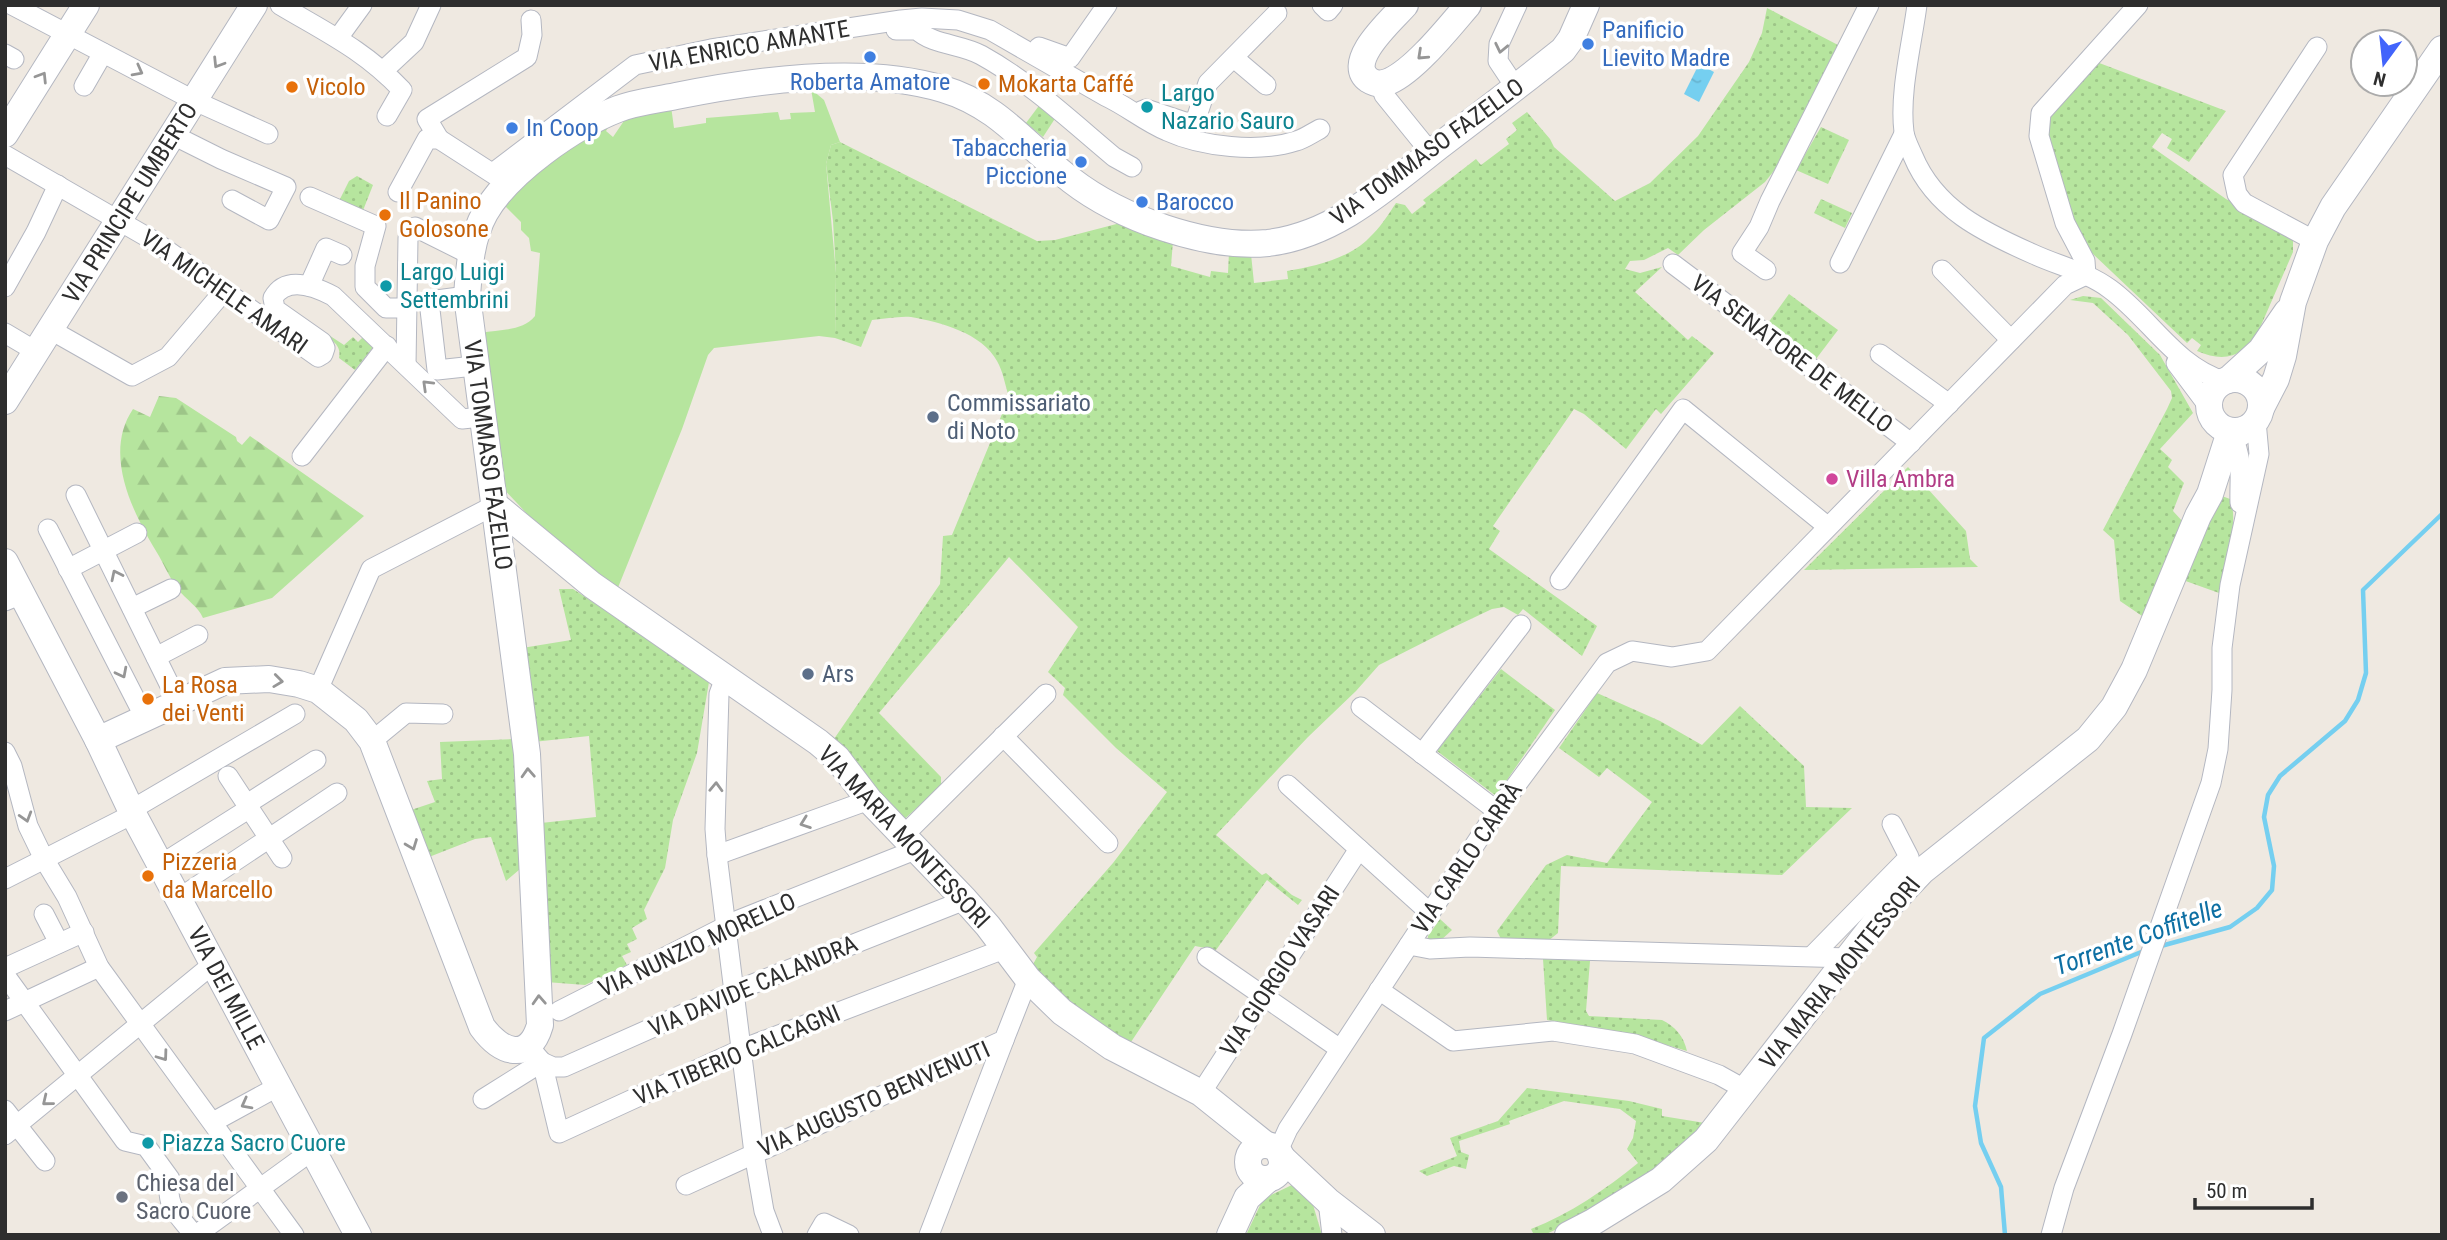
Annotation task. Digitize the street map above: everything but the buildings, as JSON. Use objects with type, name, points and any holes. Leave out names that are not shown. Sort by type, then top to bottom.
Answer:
[{"type":"street","points":[[12,5],[195,101],[268,134]]},
{"type":"street","points":[[8,125],[86,5]]},
{"type":"street","name":"VIA PRINCIPE UMBERTO","points":[[5,401],[254,5]]},
{"type":"street","points":[[280,5],[338,38],[384,70],[402,90],[387,116]]},
{"type":"street","points":[[338,38],[362,5]]},
{"type":"street","points":[[384,70],[414,42],[431,5]]},
{"type":"street","points":[[1031,52],[1037,47],[1070,58],[1107,5]]},
{"type":"street","points":[[1322,5],[1328,11],[1333,5]]},
{"type":"street","points":[[1405,5],[1364,52],[1362,61],[1366,78],[1380,85],[1384,95],[1431,153]]},
{"type":"street","points":[[1380,85],[1393,80],[1422,55],[1468,5]]},
{"type":"street","points":[[1516,88],[1498,61],[1500,44],[1517,5]]},
{"type":"street","name":"VIA TOMMASO FAZELLO","points":[[536,1054],[540,1025],[527,754],[474,366],[467,296],[471,255],[500,177],[579,128],[622,108],[736,84],[858,76],[916,82],[976,102],[1017,131],[1071,180],[1107,203],[1168,228],[1215,241],[1269,243],[1322,228],[1362,205],[1563,50],[1571,39],[1586,5]]},
{"type":"street","points":[[1766,270],[1742,253],[1759,227],[1869,5]]},
{"type":"street","points":[[1917,5],[1903,105],[1904,134],[1919,169],[1933,192],[1961,218],[2032,254],[2086,275],[2111,289],[2193,368],[2226,381],[2240,380],[2251,385],[2259,394],[2234,421]]},
{"type":"street","points":[[2086,275],[2085,261],[2065,223],[2039,136],[2040,113],[2138,5]]},
{"type":"street","points":[[1137,113],[1146,109],[1194,125],[1208,83],[1277,13]]},
{"type":"street","name":"VIA ENRICO AMANTE","points":[[500,177],[635,65],[711,50],[922,18],[958,20],[990,30],[1168,132],[1194,141],[1252,148],[1296,141],[1320,129]]},
{"type":"street","points":[[500,177],[433,139],[427,119],[527,57],[532,35],[531,20]]},
{"type":"street","points":[[876,24],[884,30],[917,30],[924,36],[978,53],[1002,68],[1114,157],[1132,167]]},
{"type":"street","points":[[2315,241],[2244,203],[2236,194],[2234,176],[2317,47]]},
{"type":"street","points":[[2234,421],[2276,379],[2294,302],[2315,241],[2333,208],[2442,49]]},
{"type":"street","points":[[84,86],[103,53]]},
{"type":"street","points":[[1234,58],[1266,85]]},
{"type":"street","points":[[1840,263],[1904,134]]},
{"type":"street","points":[[173,135],[286,187],[269,220],[232,200]]},
{"type":"street","points":[[398,192],[433,139]]},
{"type":"street","name":"VIA MICHELE AMARI","points":[[5,155],[154,241],[318,357],[323,354],[325,348],[321,342],[275,309],[273,304],[273,298],[283,286],[309,286]]},
{"type":"street","points":[[5,287],[11,262],[58,185]]},
{"type":"street","points":[[310,197],[376,226],[365,266],[365,287],[386,308],[407,309]]},
{"type":"street","points":[[406,365],[408,238],[415,227],[471,255]]},
{"type":"street","points":[[342,255],[326,248],[309,286],[341,302],[462,419],[481,417]]},
{"type":"street","name":"VIA SENATORE DE MELLO","points":[[1673,264],[1911,443]]},
{"type":"street","points":[[1942,270],[2011,340]]},
{"type":"street","points":[[1560,580],[1682,409],[1827,526],[2065,285],[2086,275]]},
{"type":"street","points":[[467,296],[429,301],[437,370],[474,366]]},
{"type":"street","points":[[5,333],[44,341],[132,376],[168,357],[218,298]]},
{"type":"street","points":[[2242,529],[2239,452],[2234,421],[2212,392],[2261,350],[2294,302]]},
{"type":"street","points":[[2051,1235],[2064,1188],[2211,783],[2218,750],[2222,648],[2230,585],[2259,454],[2256,434],[2234,421],[2178,366],[2163,341]]},
{"type":"street","points":[[302,456],[387,346]]},
{"type":"street","points":[[1880,354],[1949,404]]},
{"type":"street","name":"VIA MARIA MONTESSORI","points":[[1568,1235],[1661,1180],[1706,1140],[1886,909],[1922,871],[2088,739],[2114,707],[2134,670],[2204,505],[2214,442],[2234,421]]},
{"type":"street","points":[[2204,505],[2218,489],[2236,494],[2240,500]]},
{"type":"street","points":[[76,495],[178,702]]},
{"type":"street","points":[[318,690],[371,569],[495,505]]},
{"type":"street","name":"VIA MARIA MONTESSORI","points":[[495,505],[592,585],[818,742],[837,758],[869,800],[964,900],[1028,979],[1062,1012],[1112,1047],[1201,1093],[1239,1122],[1272,1158]]},
{"type":"street","name":"VIA CARLO CARRÀ","points":[[1272,1158],[1340,1049],[1497,811],[1607,663],[1632,651],[1672,657],[1707,651],[1827,526]]},
{"type":"street","points":[[48,528],[145,718]]},
{"type":"street","points":[[68,569],[137,533]]},
{"type":"street","name":"VIA DEI MILLE","points":[[5,562],[13,597],[98,740],[132,812],[358,1235]]},
{"type":"street","points":[[132,608],[171,589]]},
{"type":"street","points":[[1422,754],[1521,625]]},
{"type":"street","points":[[156,657],[198,635]]},
{"type":"street","points":[[725,678],[719,694],[715,829],[717,855],[754,1153],[764,1212],[773,1235]]},
{"type":"street","points":[[98,740],[225,681],[269,679],[318,690],[356,720],[372,741],[482,1027],[500,1046],[536,1054]]},
{"type":"street","points":[[908,843],[1003,736],[1046,694]]},
{"type":"street","points":[[1361,707],[1497,811]]},
{"type":"street","points":[[372,741],[406,713],[443,714]]},
{"type":"street","points":[[5,879],[132,812],[295,714]]},
{"type":"street","points":[[1003,736],[1108,843]]},
{"type":"street","points":[[5,752],[12,766],[28,826],[84,932],[99,967],[294,1235]]},
{"type":"street","points":[[160,865],[316,760]]},
{"type":"street","points":[[229,776],[282,858]]},
{"type":"street","points":[[1288,785],[1429,912]]},
{"type":"street","points":[[178,899],[337,793]]},
{"type":"street","points":[[717,855],[869,800]]},
{"type":"street","points":[[1812,957],[1909,857],[1892,824]]},
{"type":"street","name":"VIA NUNZIO MORELLO","points":[[559,1011],[726,926],[908,843]]},
{"type":"street","name":"VIA GIORGIO VASARI","points":[[1201,1093],[1359,849]]},
{"type":"street","name":"VIA DAVIDE CALANDRA","points":[[536,1054],[553,1067],[564,1067],[735,991],[964,900]]},
{"type":"street","points":[[44,914],[59,943]]},
{"type":"street","points":[[5,968],[84,932]]},
{"type":"street","points":[[1409,945],[1430,949],[1470,947],[1849,957]]},
{"type":"street","name":"VIA TIBERIO CALCAGNI","points":[[536,1054],[559,1133],[742,1049],[1004,949]]},
{"type":"street","points":[[1207,957],[1340,1049]]},
{"type":"street","points":[[44,1161],[9,1124],[78,1075],[213,964]]},
{"type":"street","points":[[5,1011],[99,967]]},
{"type":"street","points":[[5,975],[125,1141],[146,1146],[170,1179],[170,1202],[195,1235],[313,1150]]},
{"type":"street","name":"VIA AUGUSTO BENVENUTI","points":[[686,1185],[1004,1040],[1028,979]]},
{"type":"street","points":[[1379,990],[1453,1041],[1553,1031],[1634,1044],[1719,1075],[1746,1090]]},
{"type":"street","points":[[929,1235],[1004,1040]]},
{"type":"street","points":[[483,1099],[536,1054]]},
{"type":"street","points":[[213,1122],[279,1086]]},
{"type":"street","points":[[1230,1235],[1247,1198],[1272,1158],[1372,1235]]},
{"type":"street","points":[[1328,1200],[1332,1235]]},
{"type":"street","points":[[817,1235],[824,1223],[849,1235]]},
{"type":"green space","points":[[1767,8],[1838,45],[1789,152],[1765,182],[1704,230],[1678,255],[1668,248],[1644,260],[1630,261],[1625,269],[1640,273],[1662,267],[1635,292],[1688,340],[1692,336],[1714,353],[1661,414],[1656,409],[1626,449],[1584,414],[1574,409],[1493,526],[1500,531],[1489,549],[1597,626],[1582,656],[1523,609],[1518,615],[1504,607],[1492,609],[1379,665],[1216,835],[1262,875],[1266,873],[1302,900],[1298,905],[1267,880],[1216,950],[1195,946],[1131,1042],[1103,1029],[1065,1002],[1030,970],[1037,957],[1034,953],[1113,863],[1167,792],[1116,748],[1063,695],[1065,688],[1048,672],[1078,627],[1009,557],[879,713],[941,777],[941,786],[899,824],[834,739],[940,584],[943,536],[952,535],[1009,397],[1001,369],[990,351],[959,330],[911,317],[892,318],[872,320],[861,347],[835,338],[836,273],[826,164],[831,145],[840,142],[1037,241],[1055,240],[1128,221],[1173,241],[1171,266],[1210,277],[1211,271],[1228,273],[1229,252],[1251,254],[1254,283],[1288,279],[1287,271],[1331,260],[1361,245],[1377,230],[1396,203],[1405,205],[1412,214],[1426,203],[1423,200],[1476,159],[1481,165],[1509,144],[1506,139],[1517,130],[1512,123],[1527,112],[1554,147],[1615,201],[1650,183],[1698,136],[1749,62],[1762,33]]},
{"type":"green space","points":[[2094,61],[2226,111],[2189,162],[2167,148],[2172,139],[2162,133],[2152,147],[2226,199],[2277,226],[2293,238],[2293,252],[2259,330],[2240,352],[2216,357],[2197,351],[2201,345],[2192,338],[2187,343],[2093,254],[2070,220],[2044,125]]},
{"type":"green space","points":[[811,89],[824,100],[840,142],[831,145],[826,164],[836,273],[835,338],[819,336],[714,348],[708,355],[682,429],[617,590],[546,534],[500,485],[481,333],[524,325],[535,316],[540,253],[531,251],[529,238],[521,230],[521,222],[502,203],[554,154],[612,121],[606,131],[613,137],[628,115],[671,106],[674,128],[706,123],[706,118],[778,112],[780,120],[791,119],[790,113],[815,112]]},
{"type":"green space","points":[[1041,103],[1056,117],[1043,137],[1026,123]]},
{"type":"green space","points":[[1821,127],[1849,140],[1828,184],[1796,170]]},
{"type":"green space","points":[[357,176],[373,185],[362,213],[338,203],[349,181]]},
{"type":"green space","points":[[1821,199],[1852,213],[1845,228],[1814,213]]},
{"type":"green space","points":[[1789,294],[1838,330],[1816,359],[1768,323]]},
{"type":"green space","points":[[2083,296],[2101,298],[2160,355],[2193,413],[2160,449],[2172,460],[2168,467],[2184,483],[2173,511],[2184,523],[2145,618],[2120,601],[2114,540],[2103,530],[2167,409],[2172,398],[2171,391],[2128,335],[2093,303],[2070,300]]},
{"type":"green space","points":[[318,328],[344,345],[353,337],[358,342],[363,337],[374,346],[355,370],[339,358],[336,344]]},
{"type":"green space","points":[[159,396],[176,398],[236,437],[242,445],[250,436],[364,516],[272,598],[203,618],[175,585],[149,540],[132,504],[121,465],[120,446],[124,427],[133,409],[150,417]]},
{"type":"green space","points":[[1908,467],[1966,531],[1970,559],[1978,567],[1804,570]]},
{"type":"green space","points":[[2222,496],[2230,499],[2233,520],[2219,593],[2180,579]]},
{"type":"green space","points":[[559,589],[573,589],[709,682],[697,753],[673,820],[665,868],[644,910],[647,919],[632,928],[637,939],[627,944],[631,952],[622,956],[627,965],[585,985],[546,982],[541,823],[596,817],[589,736],[533,742],[522,648],[571,640]]},
{"type":"green space","points":[[1501,669],[1555,710],[1496,796],[1437,751]]},
{"type":"green space","points":[[1597,693],[1660,721],[1702,745],[1740,706],[1804,766],[1806,807],[1852,808],[1782,875],[1561,866],[1558,933],[1548,941],[1501,939],[1497,931],[1546,865],[1567,855],[1607,863],[1652,802],[1607,768],[1599,777],[1559,748]]},
{"type":"green space","points":[[514,739],[526,864],[506,881],[491,837],[475,839],[429,857],[411,810],[435,802],[427,781],[442,779],[440,742]]},
{"type":"green space","points":[[1440,919],[1452,930],[1439,942],[1428,941],[1428,936]]},
{"type":"green space","points":[[1543,959],[1590,961],[1586,1011],[1589,1016],[1662,1020],[1678,1033],[1687,1051],[1626,1033],[1547,1020]]},
{"type":"green space","points":[[1527,1088],[1629,1101],[1662,1109],[1662,1116],[1705,1123],[1665,1163],[1574,1221],[1544,1235],[1534,1235],[1531,1229],[1587,1200],[1638,1163],[1627,1149],[1633,1138],[1636,1121],[1620,1109],[1564,1101],[1509,1121],[1510,1124],[1459,1141],[1461,1152],[1469,1155],[1466,1169],[1454,1166],[1427,1176],[1419,1171],[1457,1156],[1450,1138],[1498,1121]]},
{"type":"green space","points":[[1294,1184],[1311,1198],[1322,1235],[1246,1235],[1263,1199]]},
{"type":"water","points":[[1699,64],[1714,72],[1699,102],[1684,94]]},
{"type":"waterway","name":"Torrente Coffitelle","points":[[2161,946],[2230,927],[2257,908],[2272,890],[2274,866],[2264,817],[2268,795],[2280,776],[2345,721],[2358,700],[2366,673],[2363,590],[2442,514]]},
{"type":"waterway","name":"Torrente Coffitelle","points":[[2005,1235],[2001,1187],[1981,1143],[1975,1106],[1984,1038],[2040,994],[2146,950]]},
{"type":"place","name":"Panificio Lievito Madre","points":[[1588,44]]},
{"type":"place","name":"Roberta Amatore","points":[[870,57]]},
{"type":"place","name":"Mokarta Caffé","points":[[984,84]]},
{"type":"place","name":"Vicolo","points":[[292,87]]},
{"type":"place","name":"Largo Nazario Sauro","points":[[1147,107]]},
{"type":"place","name":"In Coop","points":[[512,128]]},
{"type":"place","name":"Tabaccheria Piccione","points":[[1081,162]]},
{"type":"place","name":"Barocco","points":[[1142,202]]},
{"type":"place","name":"Il Panino Golosone","points":[[385,215]]},
{"type":"place","name":"Largo Luigi Settembrini","points":[[386,286]]},
{"type":"place","name":"Commissariato di Noto","points":[[933,417]]},
{"type":"place","name":"Villa Ambra","points":[[1832,479]]},
{"type":"place","name":"Ars","points":[[808,674]]},
{"type":"place","name":"La Rosa dei Venti","points":[[148,699]]},
{"type":"place","name":"Pizzeria da Marcello","points":[[148,876]]},
{"type":"place","name":"Piazza Sacro Cuore","points":[[148,1143]]},
{"type":"place","name":"Chiesa del Sacro Cuore","points":[[122,1197]]}]
